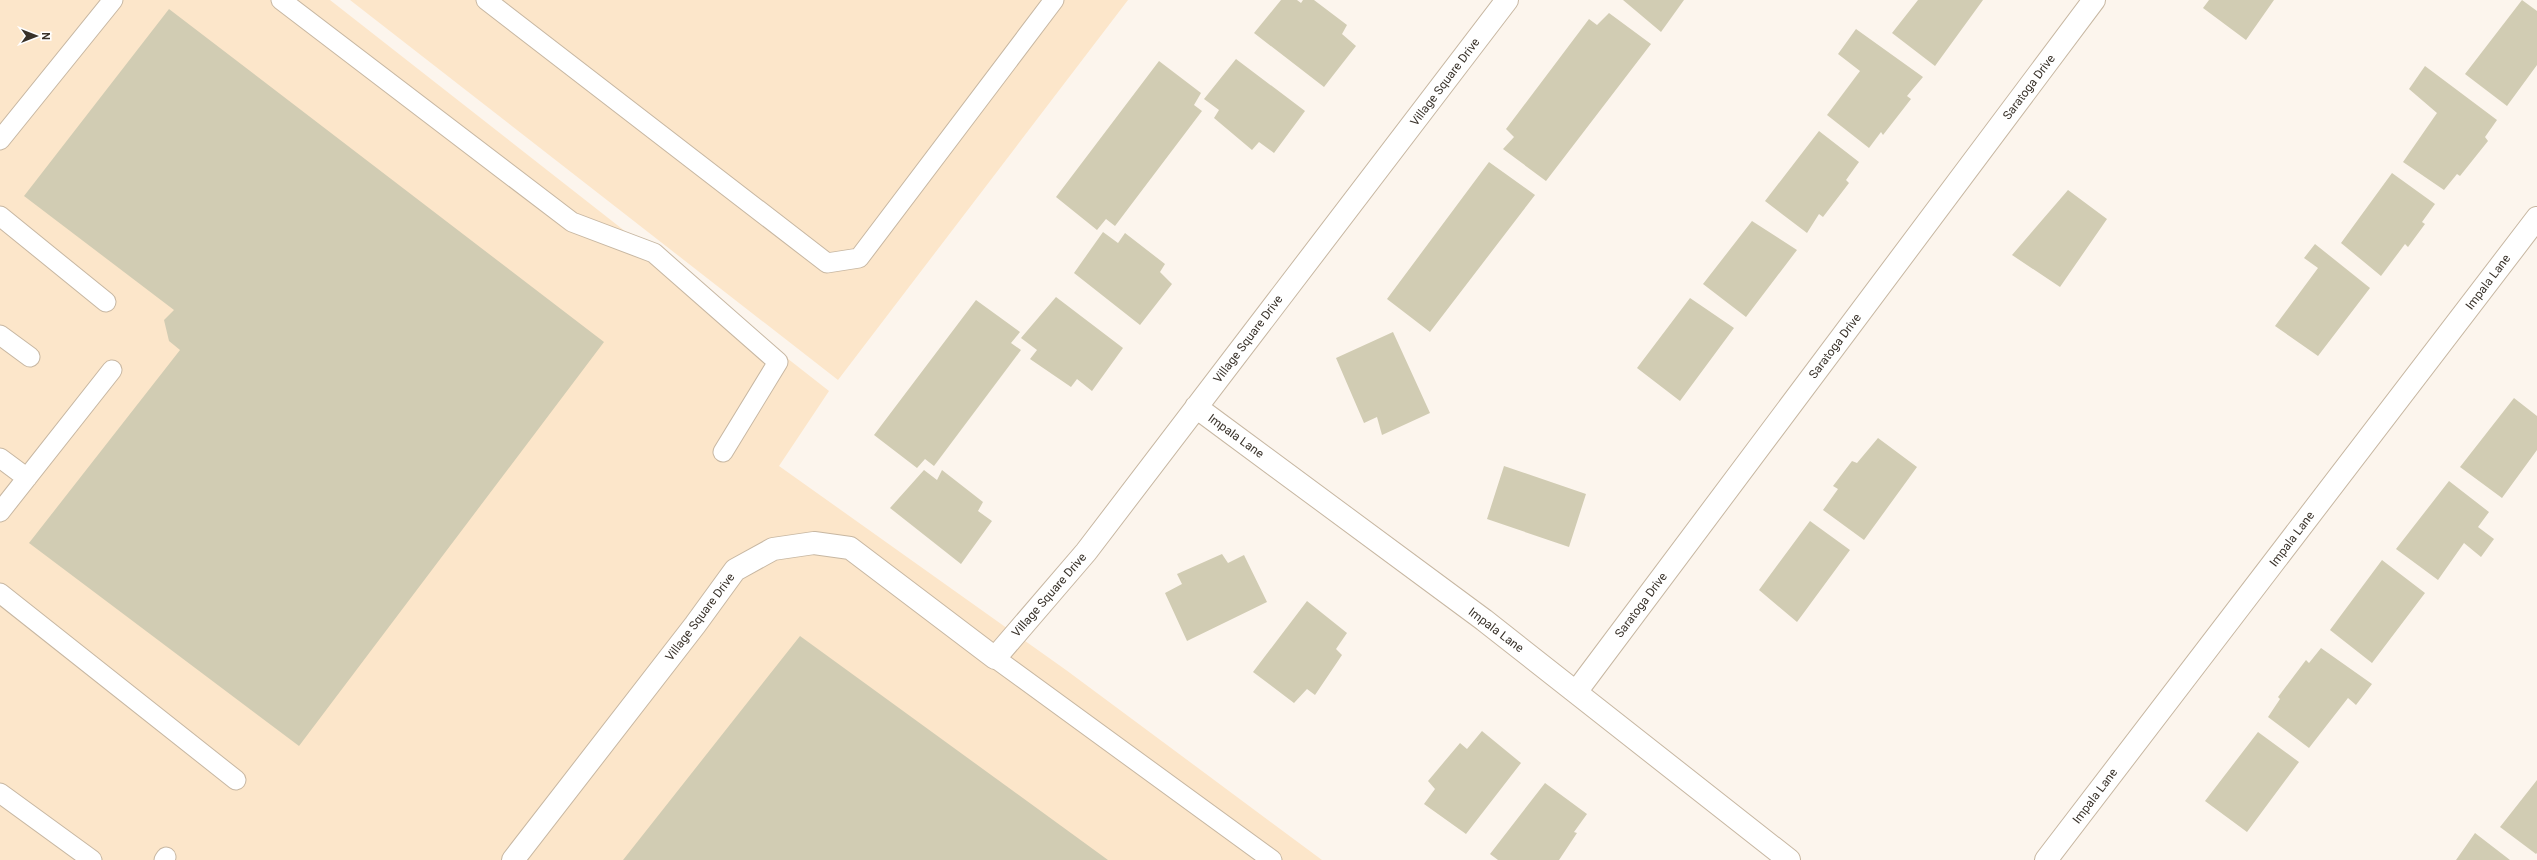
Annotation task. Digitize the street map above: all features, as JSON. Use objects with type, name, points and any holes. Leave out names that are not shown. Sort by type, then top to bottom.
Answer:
[{"type":"street","name":"Village Square Drive","points":[[513,860],[695,625],[735,570],[772,549],[814,543],[850,548],[995,658],[1086,552],[1507,0]]},
{"type":"street","name":"Saratoga Drive","points":[[1576,692],[2094,0]]},
{"type":"street","name":"Impala Lane","points":[[2046,860],[2537,218]]},
{"type":"street","name":"Impala Lane","points":[[1196,407],[1484,620],[1789,860]]},
{"type":"lane","points":[[0,140],[113,0]]},
{"type":"lane","points":[[281,0],[572,222],[654,253],[778,362],[723,452]]},
{"type":"lane","points":[[486,0],[763,216],[827,263],[859,258],[1054,0]]},
{"type":"lane","points":[[0,216],[106,302]]},
{"type":"lane","points":[[0,335],[30,357]]},
{"type":"lane","points":[[0,512],[112,370]]},
{"type":"lane","points":[[0,458],[27,478]]},
{"type":"lane","points":[[0,593],[236,780]]},
{"type":"lane","points":[[995,658],[1272,860]]},
{"type":"lane","points":[[0,793],[92,860]]},
{"type":"shaded area","points":[[0,0],[330,0],[829,391],[779,466],[1066,670],[1322,860],[0,860]]},
{"type":"shaded area","points":[[350,0],[1128,0],[838,380]]},
{"type":"building","points":[[1281,0],[1297,0],[1301,3],[1303,0],[1314,0],[1347,25],[1342,34],[1356,46],[1324,87],[1254,33]]},
{"type":"building","points":[[1623,0],[1684,0],[1661,32]]},
{"type":"building","points":[[1918,0],[1983,0],[1935,66],[1892,33]]},
{"type":"building","points":[[2209,0],[2274,0],[2246,40],[2203,8]]},
{"type":"building","points":[[2522,0],[2537,11],[2537,65],[2507,106],[2465,74]]},
{"type":"building","points":[[169,9],[604,342],[299,746],[29,543],[180,350],[169,341],[164,320],[174,310],[24,196]]},
{"type":"building","points":[[1609,13],[1651,44],[1546,181],[1503,149],[1514,137],[1506,129],[1589,19],[1597,25]]},
{"type":"building","points":[[1856,29],[1923,77],[1907,96],[1911,99],[1883,135],[1881,132],[1869,148],[1827,115],[1860,71],[1838,54]]},
{"type":"building","points":[[1236,59],[1305,111],[1274,153],[1259,142],[1252,150],[1214,118],[1219,110],[1204,99]]},
{"type":"building","points":[[1159,61],[1201,93],[1194,105],[1202,111],[1115,226],[1106,219],[1097,230],[1056,197]]},
{"type":"building","points":[[2425,66],[2497,120],[2485,137],[2488,141],[2460,176],[2457,174],[2444,190],[2403,162],[2437,113],[2409,89]]},
{"type":"building","points":[[1819,131],[1859,162],[1846,180],[1849,183],[1823,217],[1819,214],[1807,233],[1765,201]]},
{"type":"building","points":[[1489,162],[1535,195],[1430,332],[1387,299]]},
{"type":"building","points":[[2392,173],[2435,204],[2422,222],[2425,224],[2408,247],[2405,244],[2381,276],[2341,243]]},
{"type":"building","points":[[2068,190],[2107,219],[2060,287],[2012,255]]},
{"type":"building","points":[[1752,221],[1797,250],[1746,317],[1703,284]]},
{"type":"building","points":[[1103,232],[1118,243],[1125,233],[1165,264],[1160,272],[1172,284],[1140,325],[1074,273]]},
{"type":"building","points":[[2315,244],[2370,288],[2318,356],[2275,326],[2318,268],[2304,258]]},
{"type":"building","points":[[1056,297],[1123,348],[1092,391],[1077,379],[1071,387],[1030,359],[1037,350],[1021,338]]},
{"type":"building","points":[[1690,298],[1734,328],[1680,401],[1637,368]]},
{"type":"building","points":[[976,300],[1020,332],[1011,343],[1021,350],[934,466],[925,459],[917,468],[874,435]]},
{"type":"building","points":[[1393,332],[1430,413],[1382,435],[1377,417],[1364,423],[1336,358]]},
{"type":"building","points":[[2514,398],[2537,416],[2537,450],[2502,498],[2460,467]]},
{"type":"building","points":[[1878,438],[1917,467],[1864,540],[1823,510],[1838,489],[1833,486],[1852,461],[1857,463]]},
{"type":"building","points":[[1504,466],[1586,494],[1569,547],[1487,519]]},
{"type":"building","points":[[924,470],[937,480],[942,470],[983,502],[978,511],[992,521],[961,564],[890,508]]},
{"type":"building","points":[[2449,481],[2489,512],[2478,527],[2494,539],[2481,557],[2464,543],[2438,580],[2396,549]]},
{"type":"building","points":[[1810,521],[1850,550],[1797,622],[1759,590]]},
{"type":"building","points":[[1222,554],[1228,563],[1244,555],[1267,602],[1187,641],[1165,593],[1182,584],[1177,574]]},
{"type":"building","points":[[2382,560],[2425,593],[2372,663],[2330,630]]},
{"type":"building","points":[[1307,601],[1347,633],[1336,649],[1342,655],[1315,695],[1307,689],[1294,703],[1253,672]]},
{"type":"building","points":[[800,636],[1108,860],[623,860]]},
{"type":"building","points":[[2321,648],[2372,684],[2356,705],[2348,698],[2309,748],[2268,717],[2280,699],[2278,697],[2306,660],[2309,663]]},
{"type":"building","points":[[1482,731],[1521,763],[1466,834],[1424,804],[1435,789],[1428,781],[1460,743],[1467,749]]},
{"type":"building","points":[[2258,732],[2299,762],[2247,832],[2205,801]]},
{"type":"building","points":[[2537,780],[2537,853],[2536,854],[2500,827]]},
{"type":"building","points":[[1545,783],[1587,814],[1574,832],[1577,833],[1559,860],[1498,860],[1490,854]]},
{"type":"building","points":[[2475,833],[2510,860],[2456,860]]}]
